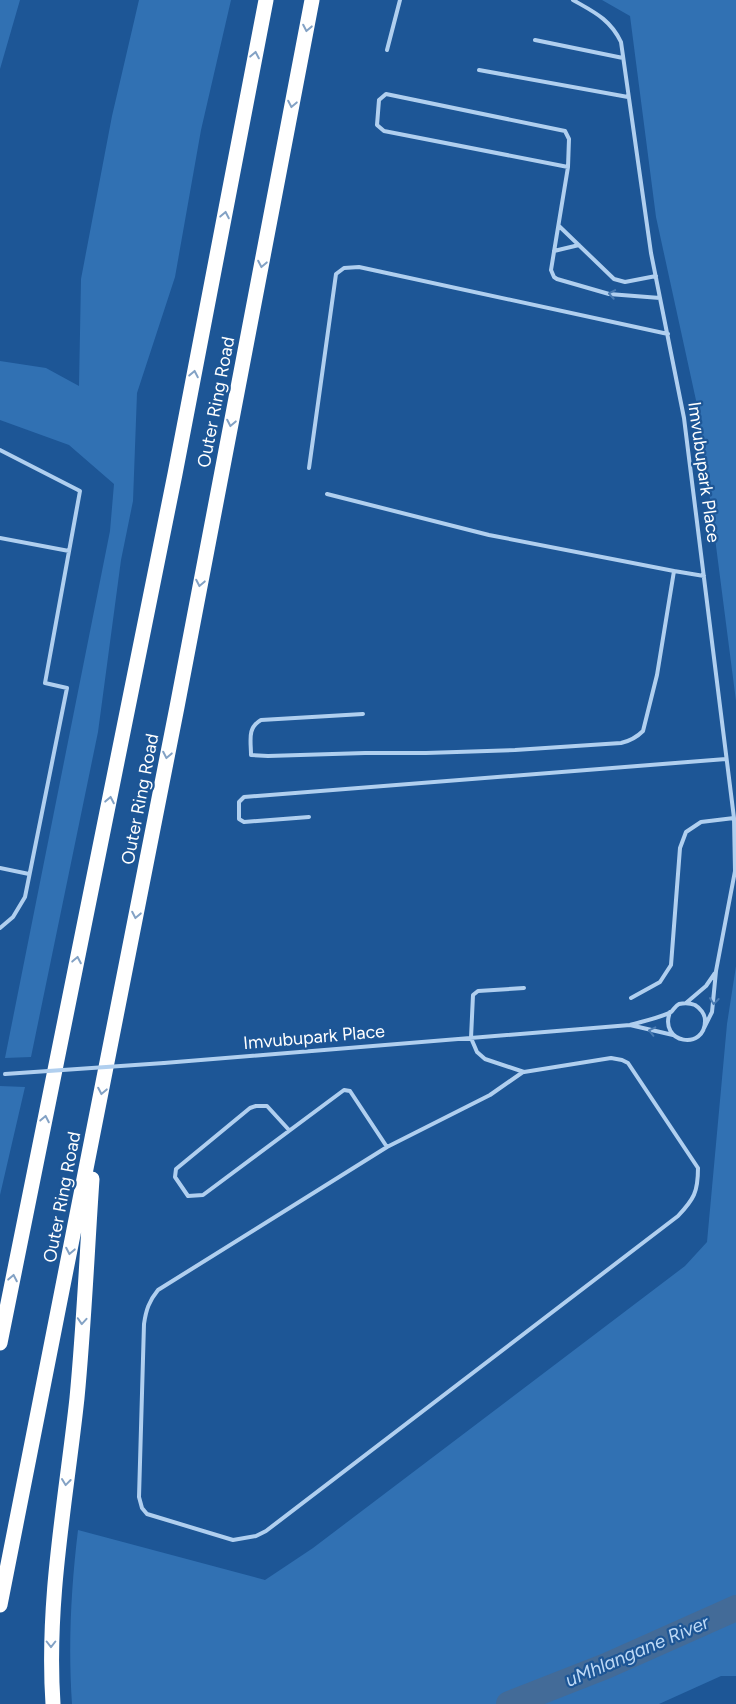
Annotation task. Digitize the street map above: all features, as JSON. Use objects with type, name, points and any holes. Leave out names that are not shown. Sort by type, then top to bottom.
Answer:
[{"type":"highway","name":"Outer Ring Road","points":[[0,1343],[175,474],[266,0]]},
{"type":"highway","name":"Outer Ring Road","points":[[0,1605],[97,1115],[312,0]]},
{"type":"highway","points":[[53,1704],[51,1636],[55,1571],[77,1397],[97,1115]]},
{"type":"lane","points":[[387,50],[400,0]]},
{"type":"lane","name":"Imvubupark Place","points":[[573,0],[606,20],[612,26],[621,42],[645,215],[684,418],[734,818],[735,871],[716,971],[712,1012],[704,1028],[696,1038],[690,1040],[630,1025]]},
{"type":"lane","points":[[534,40],[623,58]]},
{"type":"lane","points":[[479,70],[628,97]]},
{"type":"lane","points":[[568,167],[384,131],[377,125],[379,100],[386,94],[565,131],[569,136],[568,167],[551,270],[554,276],[557,279],[608,294],[660,298]]},
{"type":"lane","points":[[559,226],[614,279],[625,282],[656,276]]},
{"type":"lane","points":[[554,251],[579,245]]},
{"type":"lane","points":[[309,468],[336,274],[344,268],[359,267],[668,334]]},
{"type":"lane","points":[[0,450],[80,491],[45,683],[67,688],[25,897],[13,917],[0,928]]},
{"type":"lane","points":[[327,494],[489,535],[704,576]]},
{"type":"lane","points":[[0,538],[69,551]]},
{"type":"lane","points":[[363,714],[261,720],[255,723],[251,729],[251,755],[426,754],[515,750],[630,741],[642,732],[645,722],[657,675],[674,571]]},
{"type":"lane","points":[[309,817],[244,822],[239,819],[239,802],[244,797],[254,796],[726,759]]},
{"type":"lane","points":[[631,998],[660,982],[672,965],[680,848],[686,832],[701,822],[734,818]]},
{"type":"lane","points":[[0,868],[29,874]]},
{"type":"lane","name":"Imvubupark Place","points":[[3,1074],[164,1063],[630,1025],[670,1012],[680,1004],[686,1003],[706,986],[716,971]]},
{"type":"lane","points":[[524,988],[478,991],[475,993],[472,998],[471,1038],[477,1052],[485,1059],[524,1072]]},
{"type":"lane","points":[[686,1003],[697,1006],[702,1011],[704,1028]]},
{"type":"lane","points":[[670,1012],[668,1024],[673,1035]]},
{"type":"lane","points":[[611,1058],[628,1063],[698,1168],[698,1182],[696,1193],[691,1202],[678,1216],[266,1531],[256,1536],[233,1540],[147,1514],[142,1508],[139,1497],[144,1324],[146,1309],[151,1299],[158,1290],[387,1147],[490,1095],[524,1072],[611,1058]]},
{"type":"lane","points":[[289,1130],[267,1106],[250,1108],[176,1169],[175,1177],[188,1196],[203,1195],[341,1091],[347,1090],[350,1091],[387,1147]]},
{"type":"shaded area","points":[[0,0],[20,0],[0,69]]},
{"type":"shaded area","points":[[139,0],[231,0],[201,130],[175,277],[137,393],[133,501],[121,560],[98,732],[31,1057],[5,1058],[110,531],[114,484],[69,445],[0,420],[0,361],[46,368],[79,386],[81,279],[112,116]]},
{"type":"shaded area","points":[[602,0],[736,0],[736,701],[699,414],[656,217],[630,16]]},
{"type":"shaded area","points":[[736,966],[736,1676],[721,1676],[659,1704],[72,1704],[71,1617],[78,1530],[265,1580],[313,1548],[685,1266],[707,1242],[727,1024]]},
{"type":"shaded area","points":[[0,1086],[25,1087],[0,1195]]},
{"type":"waterway","name":"uMhlangane River","points":[[509,1704],[606,1666],[736,1608]]}]
